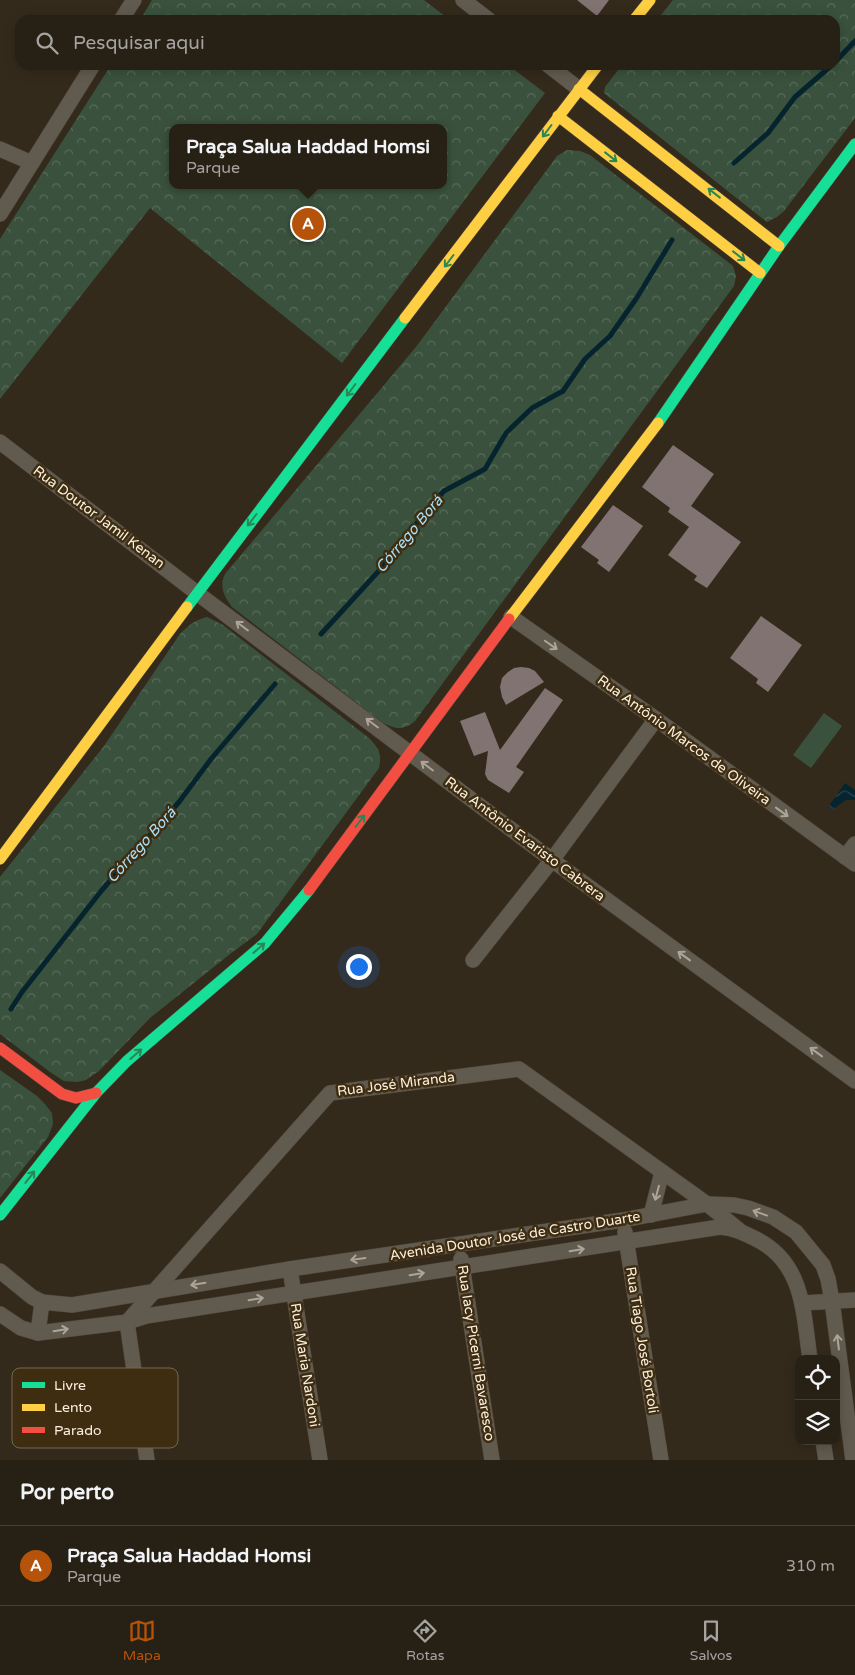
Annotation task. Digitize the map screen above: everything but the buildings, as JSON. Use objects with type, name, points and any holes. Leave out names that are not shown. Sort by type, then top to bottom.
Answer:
[{"type":"main road","points":[[638,15],[650,0]]},
{"type":"main road","points":[[0,859],[197,593],[594,70]]},
{"type":"main road","points":[[579,89],[779,246]]},
{"type":"main road","points":[[558,116],[760,273]]},
{"type":"main road","points":[[0,1215],[96,1093],[128,1061],[265,942],[303,898],[657,424],[779,246],[855,144]]},
{"type":"main road","points":[[0,1048],[62,1094],[76,1098],[96,1093]]},
{"type":"main road","points":[[56,1091],[64,1107],[65,1132]]},
{"type":"street","points":[[463,0],[482,15]]},
{"type":"street","points":[[123,15],[127,2]]},
{"type":"street","points":[[0,214],[90,70]]},
{"type":"street","points":[[554,70],[579,89]]},
{"type":"street","points":[[0,149],[32,163]]},
{"type":"street","name":"Rua Doutor Jamil Kenan","points":[[0,442],[197,593]]},
{"type":"street","name":"Rua Antônio Evaristo Cabrera","points":[[197,593],[552,860],[855,1081]]},
{"type":"street","name":"Rua Antônio Marcos de Oliveira","points":[[512,617],[656,719],[850,861]]},
{"type":"street","points":[[473,960],[552,860],[656,719]]},
{"type":"street","points":[[850,861],[855,844]]},
{"type":"street","name":"Rua José Miranda","points":[[127,1322],[156,1292],[330,1093],[518,1068],[707,1204],[740,1231]]},
{"type":"street","points":[[651,1215],[662,1172]]},
{"type":"street","name":"Avenida Doutor José de Castro Duarte","points":[[0,1271],[32,1297],[42,1302],[72,1305],[290,1269],[623,1220],[707,1204],[734,1205],[748,1208],[773,1217],[796,1232],[823,1265],[828,1278],[832,1301],[853,1460]]},
{"type":"street","name":"Rua Tiago José Bortoli","points":[[623,1220],[661,1460]]},
{"type":"street","name":"Avenida Doutor José de Castro Duarte","points":[[0,1314],[21,1328],[38,1333],[127,1322],[146,1316],[720,1227],[740,1231],[769,1246],[790,1267],[802,1303],[809,1355]]},
{"type":"street","name":"Rua Iacy Picerni Bavaresco","points":[[459,1245],[492,1460]]},
{"type":"street","name":"Rua Maria Nardoni","points":[[290,1269],[320,1460]]},
{"type":"street","points":[[828,1278],[855,1299]]},
{"type":"street","points":[[802,1303],[855,1299]]},
{"type":"street","points":[[38,1333],[42,1302]]},
{"type":"street","points":[[127,1322],[134,1368]]},
{"type":"street","points":[[824,1445],[826,1460]]},
{"type":"green space","points":[[152,0],[424,0],[444,15],[143,15]]},
{"type":"green space","points":[[673,0],[855,0],[855,118],[784,211],[777,217],[767,222],[604,93],[605,87],[618,70],[840,70],[840,15],[661,15]]},
{"type":"green space","points":[[108,70],[515,70],[545,93],[342,363],[150,208],[0,399],[0,239]]},
{"type":"green space","points":[[567,150],[580,151],[590,155],[733,266],[736,276],[734,286],[415,721],[403,728],[392,727],[383,723],[232,607],[223,591],[223,579],[225,574],[416,347],[557,156]]},
{"type":"green space","points":[[207,617],[223,625],[369,738],[379,751],[379,768],[257,934],[150,1018],[99,1071],[86,1080],[77,1082],[64,1081],[0,1034],[0,877],[104,746],[180,634],[192,623]]},
{"type":"green space","points":[[824,713],[842,726],[811,768],[793,755]]},
{"type":"green space","points":[[0,1070],[44,1103],[52,1113],[53,1124],[48,1137],[0,1198]]},
{"type":"water","points":[[845,783],[855,790],[855,800],[846,800],[834,809],[828,807]]},
{"type":"waterway","name":"Córrego Borá","points":[[840,57],[855,41]]},
{"type":"waterway","name":"Córrego Borá","points":[[734,163],[768,133],[795,97],[826,70]]},
{"type":"waterway","name":"Córrego Borá","points":[[321,634],[398,550],[424,513],[444,491],[485,469],[506,433],[532,408],[563,391],[585,359],[610,336],[636,299],[672,240]]},
{"type":"waterway","name":"Córrego Borá","points":[[11,1009],[22,992],[102,890],[179,802],[211,759],[275,684]]},
{"type":"traffic: fast","points":[[658,423],[779,246],[855,144]]},
{"type":"traffic: fast","points":[[187,607],[405,318]]},
{"type":"traffic: fast","points":[[0,1215],[96,1093],[127,1061],[265,943],[309,890]]},
{"type":"traffic: slow","points":[[638,15],[650,0]]},
{"type":"traffic: slow","points":[[405,318],[594,70]]},
{"type":"traffic: slow","points":[[579,89],[779,246]]},
{"type":"traffic: slow","points":[[558,116],[760,273]]},
{"type":"traffic: slow","points":[[509,619],[658,423]]},
{"type":"traffic: slow","points":[[0,859],[187,607]]},
{"type":"traffic: jam","points":[[309,890],[509,619]]},
{"type":"traffic: jam","points":[[0,1048],[62,1094],[76,1098],[96,1093]]},
{"type":"place","name":"Praça Salua Haddad Homsi","points":[[308,224]]}]
